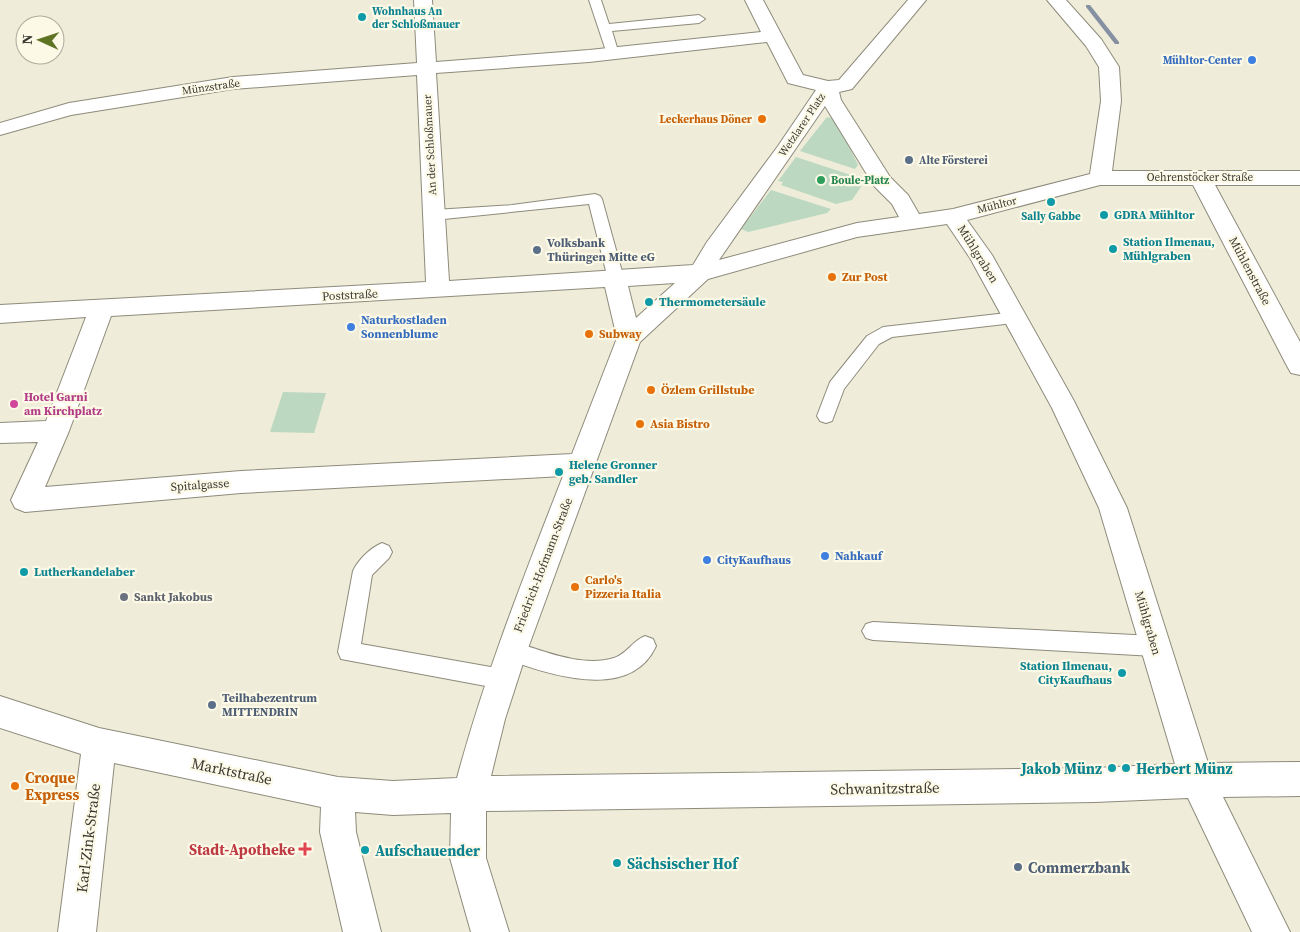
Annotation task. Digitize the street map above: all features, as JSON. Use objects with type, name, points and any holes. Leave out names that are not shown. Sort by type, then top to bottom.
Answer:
[{"type":"street","name":"An der Schloßmauer","points":[[423,0],[438,290]]},
{"type":"street","points":[[754,0],[795,80],[837,86],[917,0]]},
{"type":"street","points":[[1056,0],[1094,43],[1109,67],[1111,100],[1100,178]]},
{"type":"street","name":"Münzstraße","points":[[0,129],[69,109],[233,84],[612,54],[772,36]]},
{"type":"street","name":"Wetzlarer Platz","points":[[837,86],[830,100],[882,181],[900,200],[914,223]]},
{"type":"street","name":"Wetzlarer Platz","points":[[700,273],[719,241],[786,150],[837,86]]},
{"type":"street","name":"Mühlenstraße","points":[[1200,177],[1300,366]]},
{"type":"street","name":"Oehrenstöcker Straße","points":[[1100,178],[1300,178]]},
{"type":"street","name":"Mühltor","points":[[700,273],[857,230],[954,216],[1100,178]]},
{"type":"street","name":"Mühlgraben","points":[[954,216],[980,255],[1065,408],[1113,508],[1138,586],[1154,646],[1198,781],[1271,932]]},
{"type":"street","name":"Poststraße","points":[[0,314],[438,290],[700,273]]},
{"type":"street","name":"Friedrich-Hofmann-Straße","points":[[490,932],[468,858],[469,796],[502,679],[629,338],[700,273]]},
{"type":"street","points":[[616,278],[617,291],[629,338]]},
{"type":"street","name":"Spitalgasse","points":[[102,307],[56,431],[25,500],[241,482],[582,464]]},
{"type":"street","points":[[0,433],[56,431]]},
{"type":"street","name":"Marktstraße","points":[[0,712],[98,744],[159,755],[338,794],[393,798],[469,796]]},
{"type":"street","name":"Karl-Zink-Straße","points":[[77,932],[98,744]]},
{"type":"street","name":"Schwanitzstraße","points":[[469,796],[526,792],[1095,785],[1163,781],[1300,779]]},
{"type":"street","points":[[338,794],[338,832],[362,932]]},
{"type":"lane","points":[[595,0],[612,54]]},
{"type":"lane","points":[[605,28],[699,19]]},
{"type":"lane","points":[[434,215],[595,200],[616,278]]},
{"type":"lane","points":[[826,416],[836,387],[873,340],[889,331],[1020,327]]},
{"type":"lane","points":[[382,552],[363,571],[349,652],[502,679]]},
{"type":"lane","points":[[873,631],[1154,646]]},
{"type":"lane","points":[[511,651],[577,669],[596,670],[623,666],[638,657],[645,646]]},
{"type":"green space","points":[[827,117],[836,119],[858,165],[855,169],[800,151]]},
{"type":"green space","points":[[796,157],[854,176],[861,187],[852,200],[836,204],[781,185],[783,182],[778,181]]},
{"type":"green space","points":[[771,190],[831,209],[827,213],[748,232],[741,229]]},
{"type":"green space","points":[[283,392],[326,393],[314,433],[270,432]]},
{"type":"waterway","name":"Mühlgraben","points":[[1088,6],[1117,43]]},
{"type":"place","name":"Wohnhaus An der Schloßmauer","points":[[362,17]]},
{"type":"place","name":"Mühltor-Center","points":[[1252,60]]},
{"type":"place","name":"Leckerhaus Döner","points":[[762,119]]},
{"type":"place","name":"Alte Försterei","points":[[909,160]]},
{"type":"place","name":"Boule-Platz","points":[[821,180]]},
{"type":"place","name":"Sally Gabbe","points":[[1051,202]]},
{"type":"place","name":"GDRA Mühltor","points":[[1104,215]]},
{"type":"place","name":"Station Ilmenau, Mühlgraben","points":[[1113,249]]},
{"type":"place","name":"Volksbank Thüringen Mitte eG","points":[[537,250]]},
{"type":"place","name":"Zur Post","points":[[832,277]]},
{"type":"place","name":"Thermometersäule","points":[[649,302]]},
{"type":"place","name":"Naturkostladen Sonnenblume","points":[[351,327]]},
{"type":"place","name":"Subway","points":[[589,334]]},
{"type":"place","name":"Özlem Grillstube","points":[[651,390]]},
{"type":"place","name":"Hotel Garni am Kirchplatz","points":[[14,404]]},
{"type":"place","name":"Asia Bistro","points":[[640,424]]},
{"type":"place","name":"Helene Gronner geb. Sandler","points":[[559,472]]},
{"type":"place","name":"Nahkauf","points":[[825,556]]},
{"type":"place","name":"CityKaufhaus","points":[[707,560]]},
{"type":"place","name":"Lutherkandelaber","points":[[24,572]]},
{"type":"place","name":"Carlo's Pizzeria Italia","points":[[575,587]]},
{"type":"place","name":"Sankt Jakobus","points":[[124,597]]},
{"type":"place","name":"Station Ilmenau, CityKaufhaus","points":[[1122,673]]},
{"type":"place","name":"Teilhabezentrum MITTENDRIN","points":[[212,705]]},
{"type":"place","name":"Jakob Münz","points":[[1112,768]]},
{"type":"place","name":"Herbert Münz","points":[[1126,768]]},
{"type":"place","name":"Croque Express","points":[[15,786]]},
{"type":"place","name":"Stadt-Apotheke","points":[[305,849]]},
{"type":"place","name":"Aufschauender","points":[[365,850]]},
{"type":"place","name":"Sächsischer Hof","points":[[617,863]]},
{"type":"place","name":"Commerzbank","points":[[1018,867]]}]
